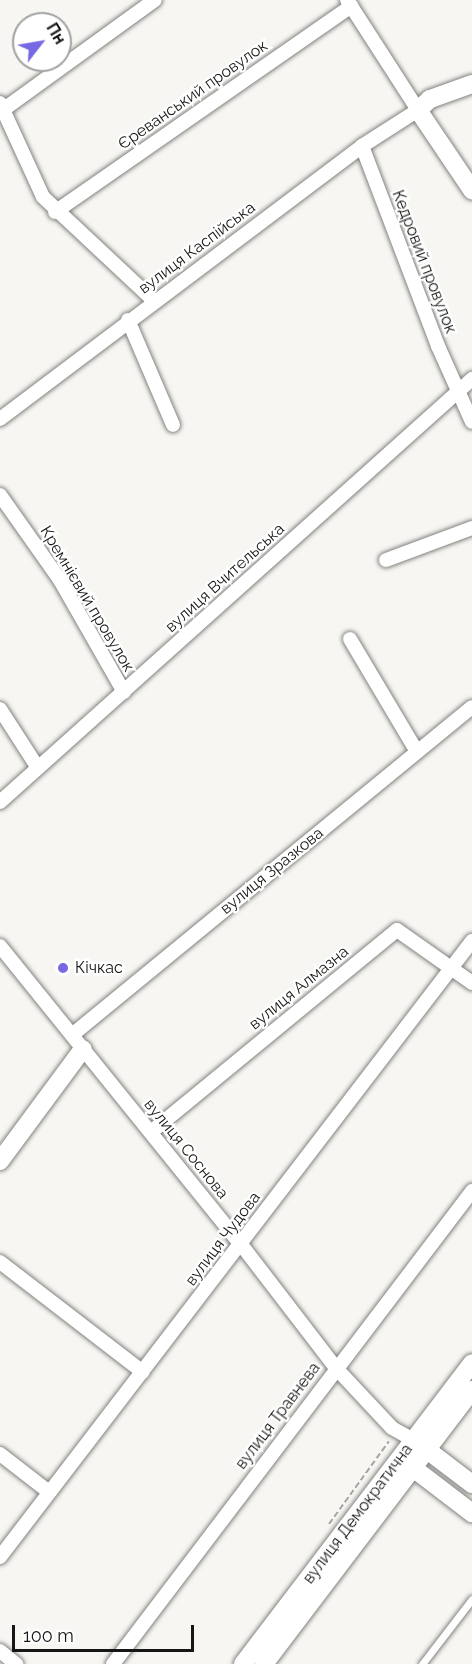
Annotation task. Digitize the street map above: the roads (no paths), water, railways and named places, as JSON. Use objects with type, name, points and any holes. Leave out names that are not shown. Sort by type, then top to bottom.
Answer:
[{"type":"street","points":[[154,301],[55,212],[43,197],[1,108],[155,0]]},
{"type":"street","points":[[349,3],[472,190]]},
{"type":"street","name":"Єреванський провулок","points":[[55,212],[349,3]]},
{"type":"street","points":[[418,110],[430,99],[472,84]]},
{"type":"street","name":"вулиця Каспійська","points":[[0,419],[128,320],[362,146],[418,110]]},
{"type":"street","name":"Кедровий провулок","points":[[362,146],[438,346],[472,422]]},
{"type":"street","points":[[128,320],[173,425]]},
{"type":"street","name":"вулиця Вчительська","points":[[0,802],[472,379]]},
{"type":"street","name":"Кремнієвий провулок","points":[[0,495],[53,570],[124,692]]},
{"type":"street","points":[[386,560],[472,528]]},
{"type":"street","points":[[350,639],[417,752]]},
{"type":"street","name":"вулиця Зразкова","points":[[0,1161],[77,1042],[472,707]]},
{"type":"street","points":[[0,709],[38,768]]},
{"type":"street","name":"вулиця Алмазна","points":[[151,1132],[393,932],[401,930],[472,983]]},
{"type":"street","name":"вулиця Чудова","points":[[0,1557],[472,941]]},
{"type":"street","name":"вулиця Соснова","points":[[0,946],[240,1243],[335,1367],[392,1428]]},
{"type":"street","name":"вулиця Травнева","points":[[113,1664],[335,1367],[472,1191]]},
{"type":"street","points":[[0,1262],[143,1372]]},
{"type":"street","name":"вулиця Демократична","points":[[421,1445],[472,1363]]},
{"type":"street","name":"вулиця Демократична","points":[[243,1664],[421,1445],[472,1390]]},
{"type":"street","points":[[392,1428],[421,1445],[472,1484]]},
{"type":"street","points":[[392,1428],[406,1463],[472,1513]]},
{"type":"street","points":[[0,1454],[49,1492]]},
{"type":"street","name":"вулиця Демократична","points":[[264,1664],[406,1463]]},
{"type":"street","points":[[0,1651],[16,1664]]},
{"type":"lane","points":[[422,1664],[472,1599]]},
{"type":"place","name":"Кічкас","points":[[63,968]]}]
